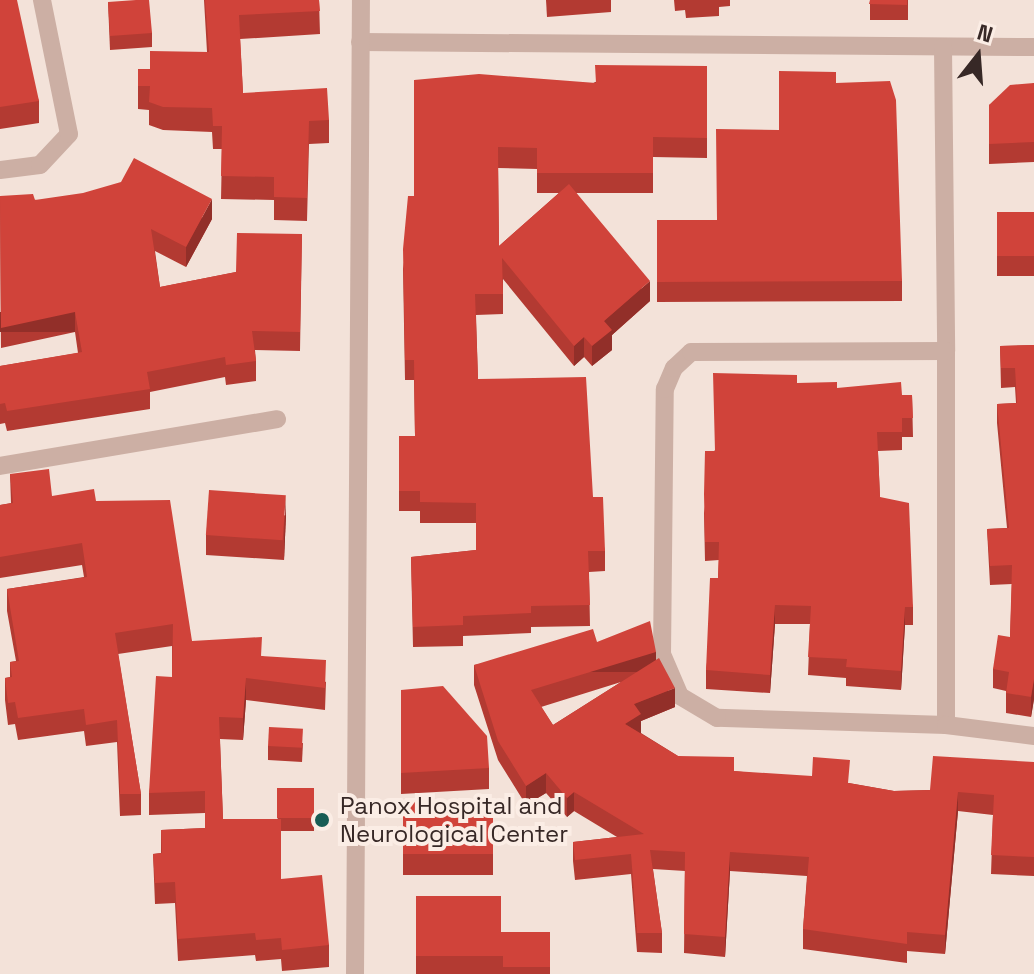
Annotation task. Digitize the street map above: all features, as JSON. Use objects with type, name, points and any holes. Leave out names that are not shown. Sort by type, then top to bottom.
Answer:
[{"type":"street","points":[[0,170],[40,165],[69,134],[42,0]]},
{"type":"street","points":[[355,974],[361,0]]},
{"type":"street","points":[[360,42],[1034,47]]},
{"type":"street","points":[[943,47],[946,725]]},
{"type":"street","points":[[946,351],[691,352],[674,368],[665,389],[662,654],[680,696],[717,718],[946,725],[1034,736]]},
{"type":"street","points":[[0,466],[277,419]]},
{"type":"building","points":[[0,0],[17,0],[39,101],[0,107]]},
{"type":"building","points":[[149,0],[152,33],[110,36],[108,2]]},
{"type":"building","points":[[205,0],[319,0],[320,11],[239,15],[243,93],[327,88],[329,120],[309,121],[307,198],[274,197],[274,177],[221,176],[222,126],[213,126],[212,108],[163,107],[149,102],[150,86],[138,86],[138,69],[150,69],[150,51],[209,52]]},
{"type":"building","points":[[870,0],[907,0],[907,5],[869,4]]},
{"type":"building","points":[[595,65],[707,66],[707,138],[653,137],[653,173],[537,173],[537,148],[498,147],[499,246],[569,184],[650,281],[604,321],[612,330],[592,346],[584,337],[574,346],[502,258],[503,294],[475,294],[478,379],[586,377],[593,497],[603,497],[605,551],[588,551],[590,605],[531,606],[531,613],[463,616],[463,625],[413,627],[411,557],[476,550],[476,503],[420,502],[420,491],[399,491],[399,436],[415,436],[414,360],[405,360],[403,249],[408,196],[414,196],[414,80],[479,74],[596,83]]},
{"type":"building","points":[[779,71],[836,72],[836,83],[890,81],[896,100],[902,281],[657,282],[657,220],[717,220],[716,129],[779,130]]},
{"type":"building","points":[[1034,83],[1034,142],[989,144],[989,105],[1010,85]]},
{"type":"building","points":[[134,158],[212,199],[186,247],[151,229],[160,287],[236,272],[237,233],[302,234],[300,332],[252,331],[256,361],[226,365],[225,357],[147,372],[150,389],[7,411],[5,403],[0,404],[0,366],[82,352],[75,312],[1,328],[0,196],[33,194],[35,200],[83,193],[121,182]]},
{"type":"building","points":[[997,212],[1034,212],[1034,256],[997,256]]},
{"type":"building","points":[[1034,345],[1034,679],[1031,697],[1006,693],[1009,672],[993,669],[998,635],[1010,637],[1012,565],[990,566],[987,529],[1009,528],[997,404],[1017,403],[1015,368],[1001,368],[1000,346]]},
{"type":"building","points":[[713,373],[797,375],[797,383],[837,382],[837,388],[901,382],[902,395],[912,395],[913,418],[902,418],[902,432],[877,432],[880,497],[909,503],[913,607],[905,607],[901,671],[846,667],[847,659],[808,657],[811,606],[775,605],[770,675],[706,670],[710,578],[718,578],[719,542],[705,542],[705,451],[715,451]]},
{"type":"building","points":[[49,469],[52,496],[94,489],[96,501],[170,500],[192,641],[262,637],[261,656],[326,660],[325,688],[246,678],[243,718],[219,717],[223,819],[281,819],[281,879],[322,875],[329,945],[282,950],[281,938],[256,940],[255,933],[178,939],[175,882],[155,883],[153,854],[162,853],[161,830],[205,828],[205,791],[149,793],[156,676],[172,677],[173,624],[115,633],[141,794],[120,794],[117,720],[86,725],[84,709],[18,718],[15,702],[8,703],[5,678],[12,677],[10,662],[19,661],[7,589],[87,577],[82,543],[0,557],[0,505],[13,503],[10,474]]},
{"type":"building","points":[[209,490],[286,495],[283,540],[206,535]]},
{"type":"building","points":[[650,621],[656,652],[531,690],[553,725],[659,658],[675,688],[634,704],[641,714],[625,724],[678,756],[734,757],[734,771],[812,776],[813,757],[850,760],[848,783],[894,791],[930,790],[933,756],[1034,762],[1034,857],[991,855],[994,795],[958,792],[945,935],[907,932],[907,944],[803,929],[809,857],[730,852],[725,937],[684,934],[685,852],[650,850],[662,933],[637,933],[631,854],[575,860],[573,842],[644,834],[574,792],[567,798],[546,773],[526,786],[498,741],[474,665],[593,629],[597,642]]},
{"type":"building","points":[[443,686],[487,736],[489,768],[401,773],[401,690]]},
{"type":"building","points":[[269,727],[303,729],[302,748],[268,746]]},
{"type":"building","points":[[277,788],[314,788],[314,818],[277,818]]},
{"type":"building","points":[[403,801],[493,801],[493,854],[403,854]]},
{"type":"building","points":[[416,896],[501,896],[501,932],[550,932],[550,967],[503,967],[503,956],[416,956]]},
{"type":"place","name":"Panox Hospital and Neurological Center","points":[[322,820]]}]
